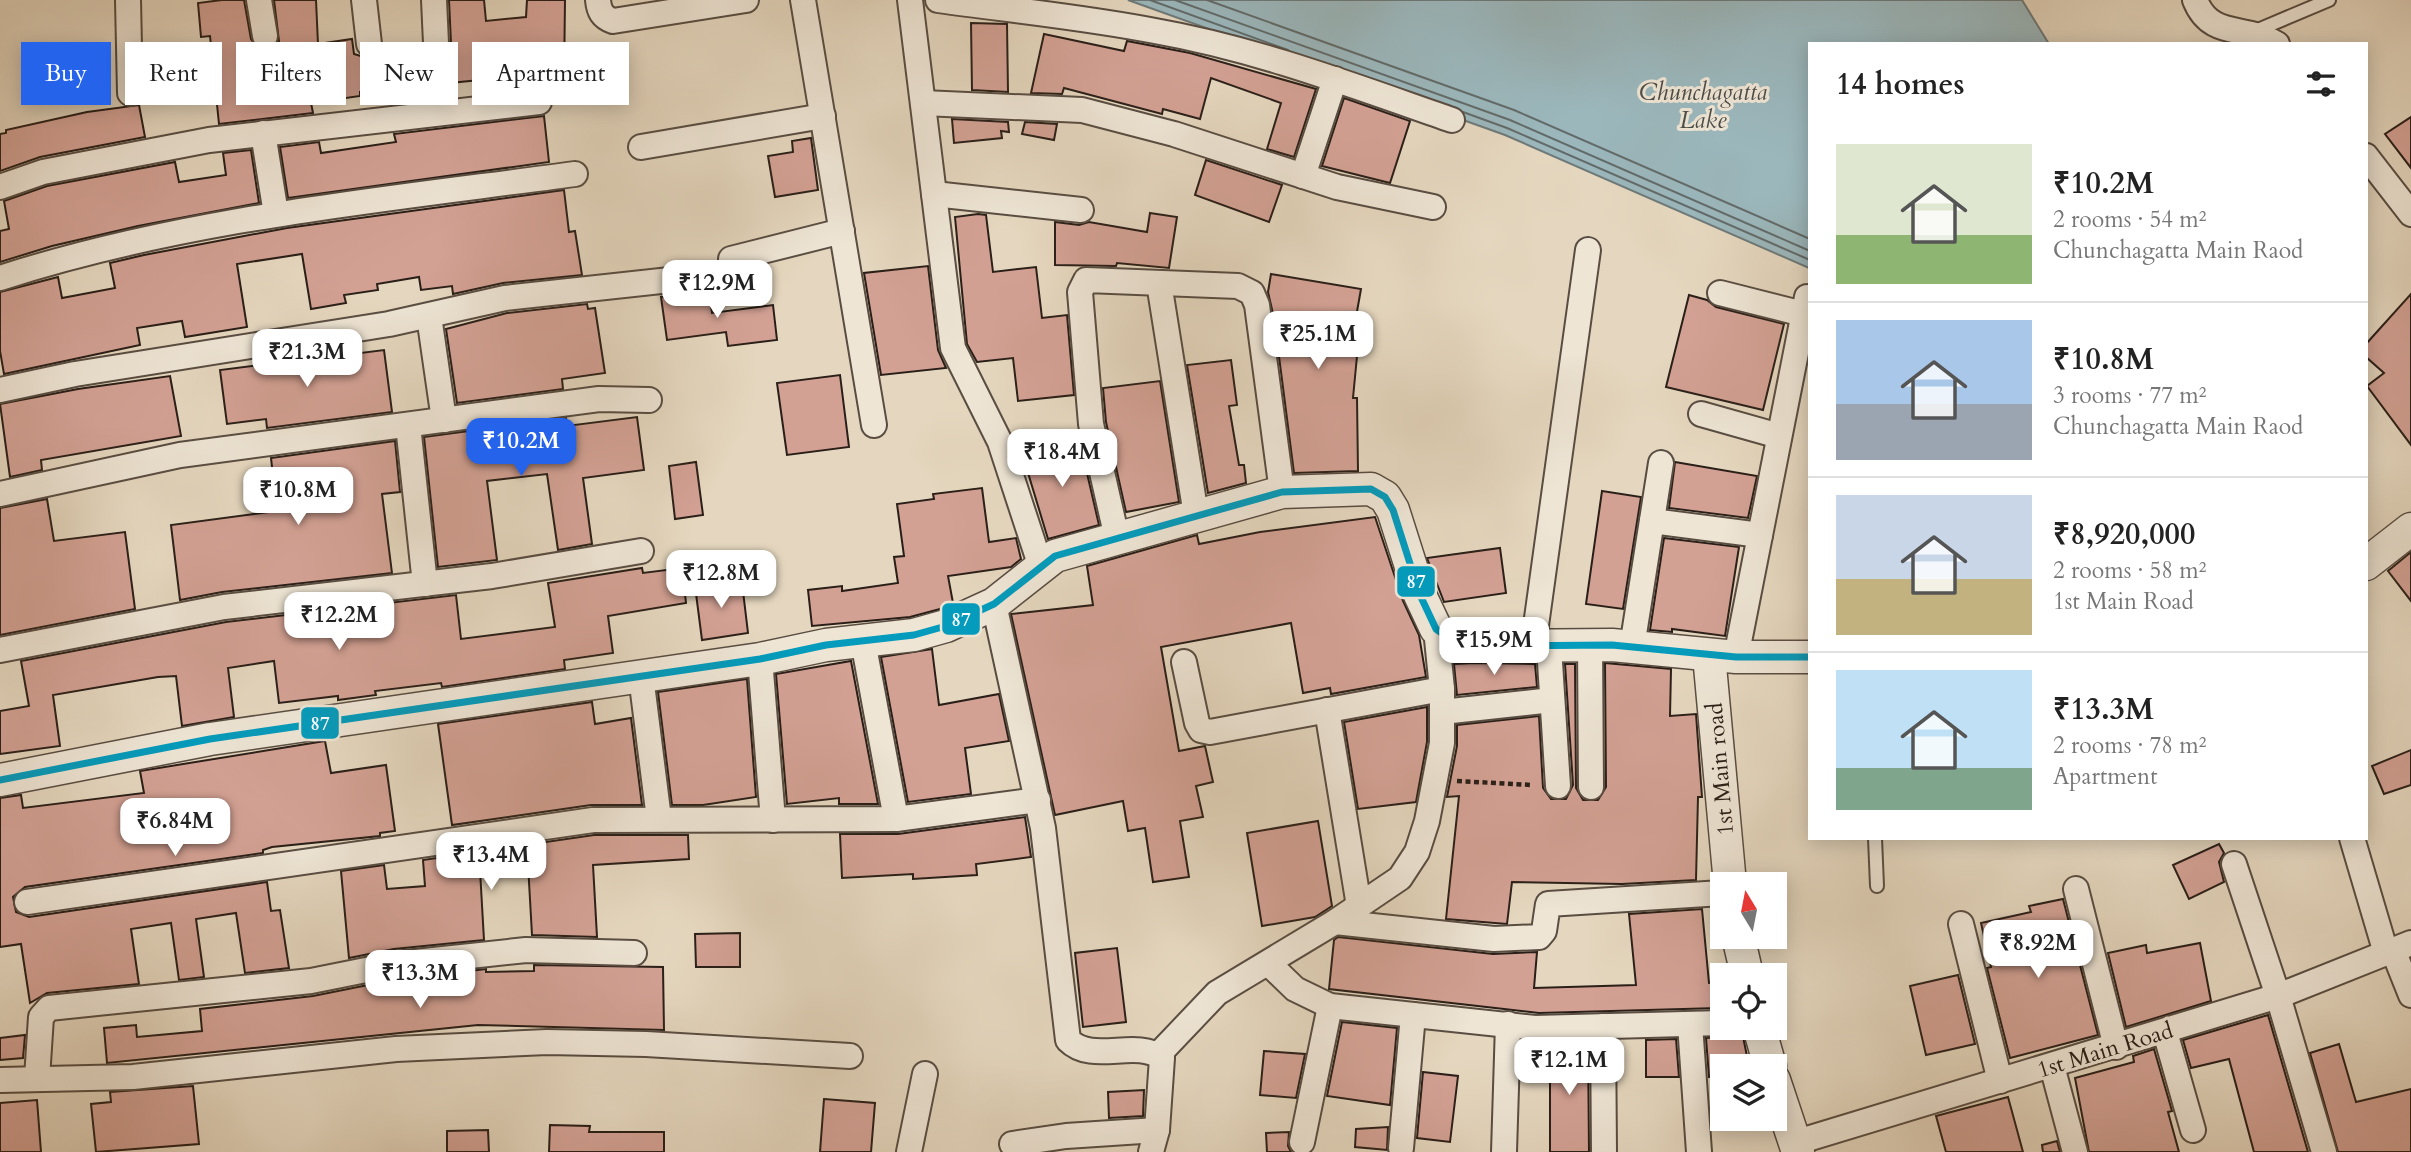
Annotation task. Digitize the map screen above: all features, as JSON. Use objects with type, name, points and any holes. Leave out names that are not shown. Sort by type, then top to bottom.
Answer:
[{"type":"street","points":[[128,0],[129,42]]},
{"type":"street","points":[[260,0],[265,36]]},
{"type":"street","points":[[364,0],[369,42]]},
{"type":"street","points":[[434,0],[436,42]]},
{"type":"street","points":[[598,0],[599,9],[605,18],[613,21],[746,0]]},
{"type":"street","points":[[803,0],[874,425]]},
{"type":"street","points":[[910,0],[953,348],[1000,442],[1041,567]]},
{"type":"street","points":[[938,0],[1155,31],[1237,50],[1335,79],[1452,120]]},
{"type":"street","points":[[2195,0],[2202,16],[2220,28],[2253,32],[2273,42]]},
{"type":"street","points":[[1304,176],[1335,79]]},
{"type":"street","points":[[923,103],[1082,110],[1174,134],[1336,187],[1433,207]]},
{"type":"street","points":[[0,187],[56,169],[209,140],[511,105]]},
{"type":"street","points":[[641,147],[823,116]]},
{"type":"street","points":[[264,133],[276,214]]},
{"type":"street","points":[[2368,159],[2411,215]]},
{"type":"street","points":[[0,278],[59,259],[276,214],[575,174]]},
{"type":"street","points":[[934,194],[1081,210]]},
{"type":"street","points":[[731,259],[842,231]]},
{"type":"street","points":[[1558,786],[1552,700],[1541,647],[1588,250]]},
{"type":"street","points":[[0,390],[75,374],[429,316],[505,298],[670,280]]},
{"type":"street","points":[[1117,538],[1091,424],[1080,292],[1086,280],[1238,286],[1252,293],[1257,305],[1282,492]]},
{"type":"street","points":[[1159,283],[1196,515]]},
{"type":"street","points":[[1720,293],[1805,306],[1760,535],[1723,656]]},
{"type":"street","points":[[429,316],[444,420]]},
{"type":"street","points":[[0,494],[180,455],[599,399],[649,400]]},
{"type":"street","points":[[1701,414],[1779,436]]},
{"type":"street","points":[[408,425],[425,584]]},
{"type":"street","points":[[1632,647],[1661,463]]},
{"type":"street","points":[[0,780],[210,738],[914,635],[946,626],[994,604],[1055,556],[1282,492],[1371,489],[1385,497],[1393,510],[1420,596],[1436,629],[1442,700],[1442,743],[1417,852],[1400,878],[1335,922],[1217,993],[1158,1055],[1076,1048],[1068,1040],[1038,800],[994,604]]},
{"type":"street","points":[[1652,521],[1760,535]]},
{"type":"street","points":[[2368,562],[2411,529]]},
{"type":"street","points":[[0,650],[224,607],[425,584],[641,551]]},
{"type":"street","points":[[1436,629],[1449,638],[1485,646],[1590,645],[1723,656],[1808,657]]},
{"type":"street","points":[[863,641],[896,819]]},
{"type":"street","points":[[1590,645],[1591,787]]},
{"type":"street","name":"1st Main road","points":[[1723,656],[1730,872]]},
{"type":"street","points":[[760,659],[773,820]]},
{"type":"street","points":[[1184,662],[1200,730],[1210,732],[1327,710],[1442,700],[1552,700]]},
{"type":"street","points":[[641,676],[659,819]]},
{"type":"street","points":[[1327,710],[1359,906]]},
{"type":"street","points":[[27,902],[593,820],[896,819],[1038,800]]},
{"type":"street","points":[[2354,840],[2411,995]]},
{"type":"street","points":[[2234,864],[2278,996],[2324,1152]]},
{"type":"street","points":[[2076,889],[2116,1047]]},
{"type":"street","points":[[1335,922],[1494,939],[1539,937],[1544,930],[1548,904],[1710,894]]},
{"type":"street","points":[[1961,924],[2000,1081]]},
{"type":"street","name":"1st Main Road","points":[[1796,1148],[2000,1081],[2278,996],[2396,949]]},
{"type":"street","points":[[37,1077],[41,1017],[49,1008],[311,981],[396,964],[526,950],[634,953]]},
{"type":"street","points":[[1268,963],[1295,989],[1330,1006],[1535,1028],[1710,1023]]},
{"type":"street","points":[[1302,1142],[1330,1006]]},
{"type":"street","points":[[1401,1148],[1413,1014]]},
{"type":"street","points":[[1504,1152],[1508,1024]]},
{"type":"street","points":[[1690,1024],[1699,1152]]},
{"type":"street","points":[[1603,1026],[1604,1152]]},
{"type":"street","points":[[2165,1032],[2193,1130]]},
{"type":"street","points":[[0,1080],[37,1077],[133,1077],[396,1049],[547,1042],[646,1044],[850,1056]]},
{"type":"street","points":[[1012,1144],[1066,1136],[1154,1141],[1163,1072],[1158,1055]]},
{"type":"street","points":[[2052,1066],[2075,1152]]},
{"type":"street","points":[[909,1152],[925,1074]]},
{"type":"street","points":[[1787,1120],[1796,1148]]},
{"type":"lane","points":[[2253,32],[2329,0]]},
{"type":"lane","points":[[1875,840],[1877,886]]},
{"type":"path","points":[[1435,780],[1532,785]]},
{"type":"water","name":"Chunchagatta Lake","points":[[1128,0],[2022,0],[2048,42],[1808,42],[1808,268],[1505,135]]},
{"type":"building","points":[[244,0],[253,42],[236,42],[236,105],[311,105],[313,113],[219,124],[217,105],[222,105],[222,42],[211,42],[210,36],[201,37],[198,3]]},
{"type":"building","points":[[274,0],[316,0],[318,42],[278,42]]},
{"type":"building","points":[[449,0],[484,0],[486,21],[526,17],[527,0],[565,0],[564,42],[472,42],[472,81],[458,82],[458,42],[451,42]]},
{"type":"building","points":[[971,23],[1007,24],[1008,92],[972,90]]},
{"type":"building","points":[[1044,34],[1124,51],[1127,41],[1190,53],[1316,89],[1294,157],[1267,149],[1281,103],[1211,78],[1200,119],[1163,109],[1162,114],[1064,88],[1062,94],[1031,93]]},
{"type":"building","points":[[352,39],[354,54],[360,56],[360,96],[346,98],[346,42],[332,42]]},
{"type":"building","points":[[1344,98],[1410,121],[1390,183],[1322,166]]},
{"type":"building","points":[[139,105],[145,137],[40,157],[0,171],[0,134],[6,133],[6,130],[87,112]]},
{"type":"building","points":[[544,116],[549,162],[288,198],[280,147],[319,142],[321,153],[396,142],[394,134]]},
{"type":"building","points":[[2411,117],[2411,168],[2385,134]]},
{"type":"building","points":[[952,119],[1008,122],[1009,132],[1001,131],[1002,138],[954,143]]},
{"type":"building","points":[[1025,122],[1057,124],[1054,140],[1022,134]]},
{"type":"building","points":[[811,138],[818,190],[775,197],[768,156],[793,152],[792,141]]},
{"type":"building","points":[[251,150],[259,203],[138,226],[52,246],[0,262],[0,231],[9,229],[4,201],[47,186],[175,162],[179,182],[226,175],[223,153]]},
{"type":"building","points":[[1206,160],[1282,185],[1269,222],[1195,195]]},
{"type":"building","points":[[564,190],[569,232],[575,231],[582,275],[503,283],[453,294],[452,286],[421,290],[419,277],[377,284],[378,290],[344,295],[346,303],[311,309],[302,254],[237,264],[247,327],[185,337],[182,321],[137,328],[140,345],[4,374],[0,351],[0,292],[58,277],[62,298],[115,288],[110,263],[144,255],[287,228]]},
{"type":"building","points":[[1150,213],[1177,217],[1169,268],[1117,263],[1116,266],[1055,265],[1055,222],[1079,225],[1089,222],[1147,232]]},
{"type":"building","points":[[986,215],[993,272],[1036,267],[1042,318],[1067,315],[1074,395],[1018,401],[1013,358],[977,362],[967,344],[955,217]]},
{"type":"building","points":[[928,266],[938,350],[946,368],[881,375],[864,273]]},
{"type":"building","points":[[1271,274],[1361,289],[1353,334],[1359,335],[1353,398],[1357,398],[1358,471],[1294,473],[1277,341],[1279,318],[1274,318],[1268,292]]},
{"type":"building","points":[[709,292],[712,313],[773,305],[777,340],[728,346],[726,332],[667,340],[661,297]]},
{"type":"building","points":[[2411,294],[2411,445],[2368,387],[2384,373],[2368,359],[2368,342]]},
{"type":"building","points":[[1689,295],[1707,300],[1716,307],[1784,324],[1763,410],[1666,387]]},
{"type":"building","points":[[587,304],[588,309],[595,308],[605,373],[562,379],[563,389],[457,403],[446,329],[507,313]]},
{"type":"building","points":[[320,350],[321,358],[384,350],[392,412],[267,428],[266,419],[227,424],[220,370],[260,365],[260,360]]},
{"type":"building","points":[[1231,360],[1237,405],[1229,406],[1239,465],[1244,465],[1246,483],[1208,493],[1187,365]]},
{"type":"building","points":[[840,375],[849,447],[787,455],[777,383]]},
{"type":"building","points":[[170,376],[181,436],[41,460],[42,470],[10,477],[0,404],[78,389]]},
{"type":"building","points":[[1160,381],[1179,502],[1126,512],[1106,422],[1103,388]]},
{"type":"building","points":[[637,417],[644,470],[583,478],[592,544],[558,550],[547,474],[487,481],[497,560],[438,567],[424,437],[566,418],[567,426]]},
{"type":"building","points":[[395,441],[400,492],[382,494],[392,573],[222,592],[180,600],[171,525],[277,511],[271,458]]},
{"type":"building","points":[[1080,443],[1099,525],[1048,539],[1022,453]]},
{"type":"building","points":[[696,462],[703,515],[675,519],[669,466]]},
{"type":"building","points":[[1675,462],[1757,476],[1748,518],[1669,508]]},
{"type":"building","points":[[982,488],[989,542],[1016,538],[1021,559],[1011,567],[948,576],[953,603],[940,609],[910,617],[812,626],[808,590],[842,586],[842,591],[898,583],[894,557],[904,556],[897,504],[934,499],[933,494]]},
{"type":"building","points":[[1602,491],[1641,497],[1623,609],[1586,604]]},
{"type":"building","points":[[47,499],[54,541],[125,532],[135,609],[0,635],[0,508]]},
{"type":"building","points":[[1375,517],[1403,601],[1419,635],[1426,677],[1331,694],[1330,688],[1303,693],[1291,623],[1161,647],[1179,751],[1205,746],[1213,782],[1196,786],[1203,817],[1180,821],[1189,877],[1153,882],[1145,828],[1128,831],[1123,801],[1055,815],[1011,614],[1093,605],[1087,566],[1197,535],[1199,544],[1260,532]]},
{"type":"building","points":[[1664,538],[1739,547],[1725,636],[1672,629],[1672,632],[1650,630]]},
{"type":"building","points":[[1500,548],[1506,593],[1444,602],[1427,558]]},
{"type":"building","points":[[2411,552],[2411,601],[2388,571]]},
{"type":"building","points":[[642,568],[643,573],[682,568],[686,603],[608,616],[613,653],[564,660],[565,669],[442,687],[441,683],[375,691],[376,695],[338,700],[338,696],[279,703],[274,661],[228,668],[234,717],[182,726],[176,676],[158,677],[53,695],[60,746],[0,754],[0,711],[29,706],[21,661],[226,622],[456,595],[461,639],[555,627],[548,583]]},
{"type":"building","points":[[742,583],[748,633],[702,640],[695,586]]},
{"type":"building","points":[[932,649],[939,705],[999,694],[1009,741],[965,748],[971,794],[908,802],[881,657]]},
{"type":"building","points":[[851,661],[878,804],[839,804],[839,798],[787,804],[776,674]]},
{"type":"building","points":[[1605,663],[1671,669],[1670,716],[1696,714],[1702,797],[1698,797],[1696,880],[1622,884],[1512,882],[1507,924],[1446,919],[1459,796],[1447,797],[1457,746],[1457,725],[1539,716],[1543,788],[1551,799],[1566,799],[1573,785],[1565,664],[1575,664],[1576,788],[1583,800],[1598,800],[1606,787]]},
{"type":"building","points":[[1454,664],[1535,664],[1537,687],[1457,695]]},
{"type":"building","points":[[747,679],[756,797],[703,805],[672,805],[658,692]]},
{"type":"building","points":[[592,702],[595,724],[631,718],[642,805],[591,805],[452,825],[438,724]]},
{"type":"building","points":[[1427,707],[1427,742],[1416,802],[1358,809],[1344,722]]},
{"type":"building","points":[[325,741],[331,773],[386,765],[395,831],[380,833],[380,836],[272,847],[263,850],[263,853],[25,887],[13,897],[16,912],[29,917],[267,882],[271,911],[280,910],[289,968],[245,973],[236,913],[196,919],[204,977],[179,980],[171,923],[131,929],[139,984],[47,993],[30,1003],[21,944],[0,947],[0,798],[21,795],[23,808],[144,793],[140,771]]},
{"type":"building","points":[[2411,750],[2411,785],[2384,794],[2372,766]]},
{"type":"building","points":[[1025,817],[1031,857],[976,864],[977,875],[913,879],[913,874],[842,878],[840,834],[898,834]]},
{"type":"building","points":[[1318,821],[1332,906],[1315,917],[1262,926],[1247,833]]},
{"type":"building","points":[[594,835],[688,835],[689,859],[593,865],[597,937],[532,935],[528,864],[480,870],[484,940],[394,949],[349,958],[341,871],[384,865],[387,889],[425,886],[423,860]]},
{"type":"building","points":[[2219,844],[2224,853],[2219,862],[2224,882],[2189,899],[2173,865]]},
{"type":"building","points":[[2063,899],[2098,1035],[2010,1058],[1987,968],[1991,967],[1981,923],[2031,912],[2029,906]]},
{"type":"building","points":[[1702,909],[1710,1008],[1539,1013],[1329,989],[1334,940],[1338,937],[1493,954],[1537,952],[1534,988],[1636,985],[1629,914]]},
{"type":"building","points":[[740,933],[740,967],[696,967],[695,934]]},
{"type":"building","points":[[2200,943],[2211,1001],[2126,1027],[2108,953],[2146,945],[2147,953]]},
{"type":"building","points":[[1117,948],[1126,1022],[1083,1027],[1075,953]]},
{"type":"building","points":[[534,965],[663,967],[664,1030],[478,1025],[107,1063],[104,1028],[136,1025],[137,1037],[202,1031],[200,1009],[313,996],[398,979],[486,969],[486,972],[534,971]]},
{"type":"building","points":[[1958,975],[1975,1044],[1926,1055],[1910,986]]},
{"type":"building","points":[[2268,1015],[2308,1152],[2254,1152],[2229,1059],[2191,1068],[2183,1040]]},
{"type":"building","points":[[1342,1022],[1397,1028],[1390,1105],[1327,1096]]},
{"type":"building","points":[[25,1035],[23,1058],[0,1060],[0,1038]]},
{"type":"building","points":[[1706,1038],[1744,1040],[1747,1054],[1710,1054],[1709,1077]]},
{"type":"building","points":[[1676,1039],[1679,1077],[1646,1077],[1646,1040]]},
{"type":"building","points":[[1588,1041],[1589,1152],[1550,1152],[1550,1042]]},
{"type":"building","points":[[2339,1044],[2356,1102],[2411,1089],[2411,1152],[2338,1152],[2310,1053]]},
{"type":"building","points":[[2154,1049],[2172,1111],[2168,1112],[2179,1152],[2089,1152],[2075,1078],[2134,1062],[2133,1056]]},
{"type":"building","points":[[1264,1051],[1305,1054],[1296,1098],[1260,1095]]},
{"type":"building","points":[[1423,1072],[1458,1076],[1450,1142],[1417,1138]]},
{"type":"building","points":[[193,1086],[199,1144],[96,1152],[91,1104],[111,1102],[110,1092]]},
{"type":"building","points":[[1144,1090],[1143,1116],[1109,1118],[1108,1092]]},
{"type":"building","points":[[2008,1097],[2023,1152],[1946,1152],[1936,1116]]},
{"type":"building","points":[[824,1099],[875,1103],[871,1152],[820,1152]]},
{"type":"building","points":[[37,1100],[41,1152],[0,1152],[0,1103]]},
{"type":"building","points":[[550,1125],[590,1126],[589,1132],[664,1132],[664,1152],[549,1152]]},
{"type":"building","points":[[1388,1127],[1387,1150],[1355,1147],[1356,1129]]},
{"type":"building","points":[[488,1130],[489,1152],[447,1152],[447,1131]]},
{"type":"building","points":[[1289,1132],[1288,1146],[1291,1152],[1267,1152],[1266,1133]]},
{"type":"building","points":[[2057,1141],[2060,1152],[2043,1152],[2042,1145]]},
{"type":"transit line","name":"87","points":[[0,780],[210,739],[760,659],[826,645],[914,635],[946,626],[994,604],[1055,556],[1282,492],[1371,489],[1385,497],[1393,510],[1420,595],[1436,629],[1449,638],[1485,646],[1612,645],[1736,657],[1808,657]]}]
